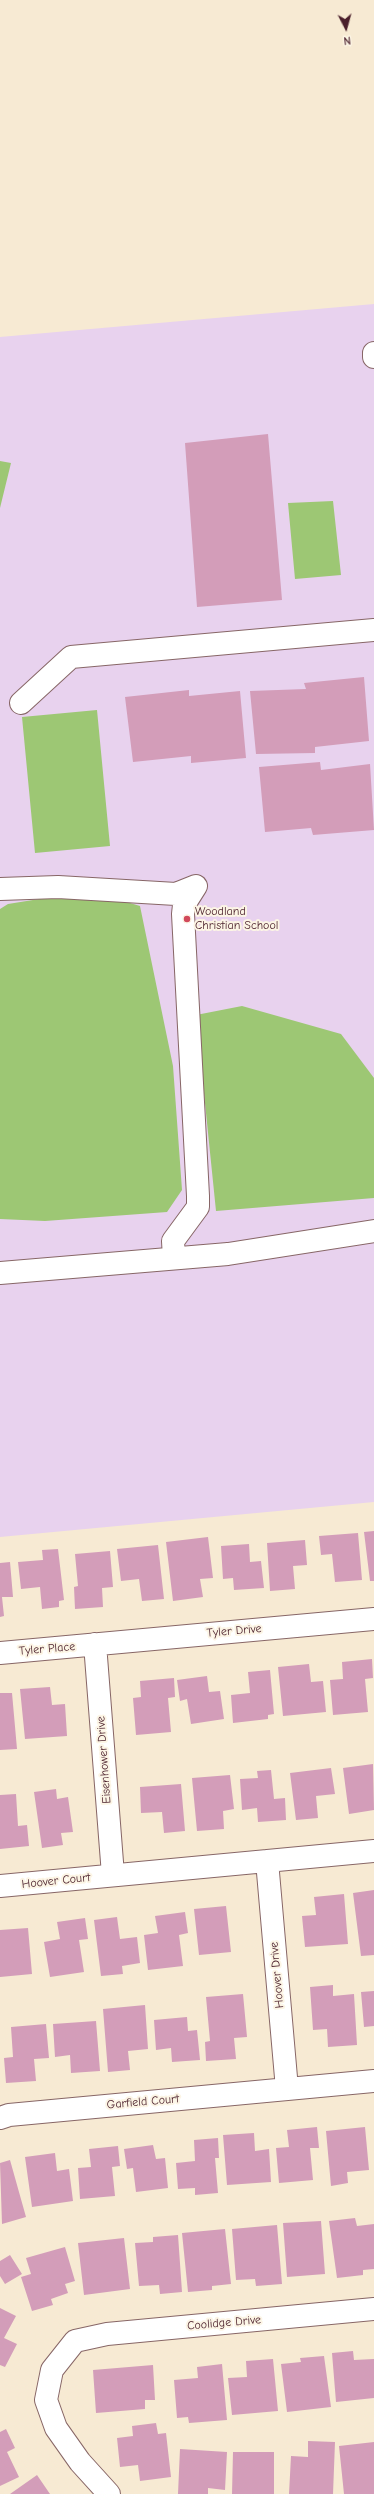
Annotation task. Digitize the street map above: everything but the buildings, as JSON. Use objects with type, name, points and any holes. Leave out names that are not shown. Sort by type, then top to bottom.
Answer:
[{"type":"street","points":[[21,703],[71,658],[374,630]]},
{"type":"street","points":[[0,890],[58,887],[176,894],[196,886],[184,905],[183,914],[198,1208],[174,1240],[174,1258]]},
{"type":"street","points":[[0,1273],[228,1254],[374,1231]]},
{"type":"street","name":"Tyler Drive","points":[[95,1644],[374,1619]]},
{"type":"street","name":"Tyler Place","points":[[0,1653],[95,1644]]},
{"type":"street","name":"Eisenhower Drive","points":[[95,1644],[113,1875]]},
{"type":"street","points":[[113,1875],[374,1851]]},
{"type":"street","name":"Hoover Drive","points":[[266,1861],[287,2089]]},
{"type":"street","name":"Hoover Court","points":[[0,1886],[113,1875]]},
{"type":"street","name":"Garfield Court","points":[[0,2118],[9,2115],[374,2081]]},
{"type":"street","name":"Coolidge Drive","points":[[109,2494],[80,2462],[56,2428],[46,2400],[52,2370],[76,2341],[107,2334],[374,2309]]},
{"type":"shaded area","name":"Woodland Christian School","points":[[374,304],[374,1502],[0,1537],[0,337]]},
{"type":"green space","points":[[0,461],[11,463],[0,508]]},
{"type":"green space","points":[[333,501],[341,575],[295,579],[288,503]]},
{"type":"green space","points":[[97,710],[110,846],[35,853],[22,717]]},
{"type":"green space","points":[[64,895],[120,900],[140,906],[173,1066],[182,1190],[167,1212],[45,1221],[0,1219],[0,909],[8,904]]},
{"type":"green space","points":[[242,1006],[341,1034],[374,1078],[374,1198],[216,1211],[196,1015]]},
{"type":"place","name":"Woodland Christian School","points":[[187,919]]}]
